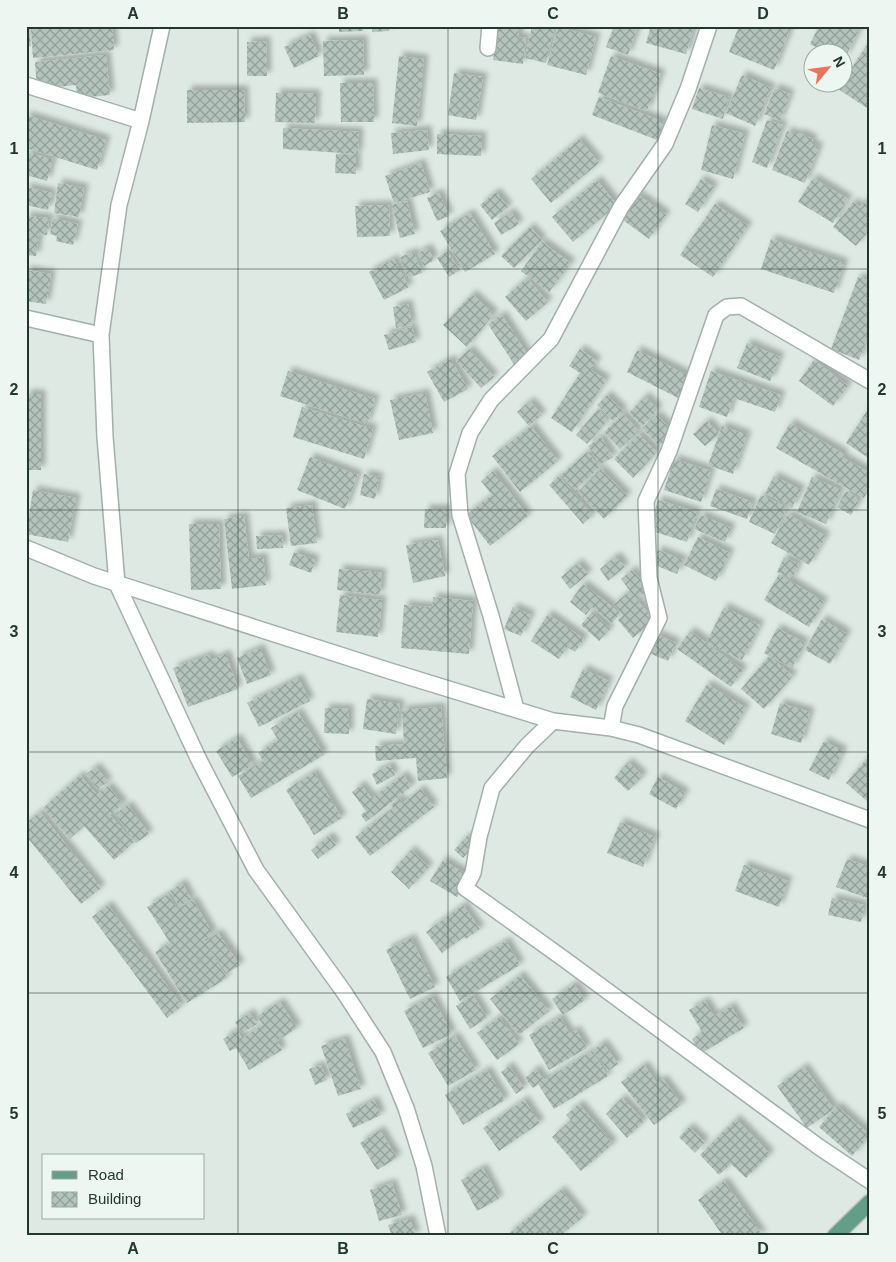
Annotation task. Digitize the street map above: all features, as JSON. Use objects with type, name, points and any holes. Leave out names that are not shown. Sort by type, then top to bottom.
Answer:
[{"type":"main road","points":[[835,1236],[870,1202]]},
{"type":"street","points":[[162,26],[141,121],[119,205],[101,335],[105,437],[117,584],[199,760],[256,870],[344,992],[383,1052],[406,1108],[424,1166],[438,1236]]},
{"type":"street","points":[[488,48],[490,26]]},
{"type":"street","points":[[516,710],[491,616],[460,515],[457,474],[470,433],[491,400],[551,339],[621,207],[664,144],[688,89],[709,26]]},
{"type":"street","points":[[26,85],[141,121]]},
{"type":"street","points":[[611,728],[615,706],[659,618],[649,578],[646,501],[669,451],[716,314],[727,308],[741,306],[870,381]]},
{"type":"street","points":[[26,318],[101,335]]},
{"type":"street","points":[[26,548],[117,584],[516,710],[553,721],[611,728],[639,735],[870,820]]},
{"type":"street","points":[[553,721],[527,746],[492,788],[479,837],[473,873],[465,888],[819,1148],[870,1181]]},
{"type":"building","points":[[26,26],[29,26],[31,46],[26,47]]},
{"type":"building","points":[[61,26],[112,26],[114,50],[33,58],[31,29]]},
{"type":"building","points":[[339,26],[363,26],[363,31],[339,32]]},
{"type":"building","points":[[372,26],[389,26],[389,31],[372,32]]},
{"type":"building","points":[[498,26],[519,26],[518,37],[526,38],[523,64],[493,60]]},
{"type":"building","points":[[532,26],[554,28],[546,63],[525,58]]},
{"type":"building","points":[[614,26],[638,26],[628,55],[606,47]]},
{"type":"building","points":[[651,26],[694,27],[686,54],[646,43]]},
{"type":"building","points":[[739,26],[791,27],[774,70],[729,52]]},
{"type":"building","points":[[819,26],[861,26],[853,42],[811,42]]},
{"type":"building","points":[[558,27],[596,37],[586,75],[547,65]]},
{"type":"building","points":[[310,35],[319,56],[294,68],[284,47]]},
{"type":"building","points":[[363,40],[364,75],[324,76],[323,41]]},
{"type":"building","points":[[870,40],[870,110],[843,92],[854,92],[854,64]]},
{"type":"building","points":[[266,41],[267,76],[247,76],[247,42]]},
{"type":"building","points":[[106,55],[110,95],[77,98],[76,85],[37,89],[35,62]]},
{"type":"building","points":[[399,56],[424,59],[417,126],[392,123]]},
{"type":"building","points":[[611,56],[661,74],[647,111],[598,93]]},
{"type":"building","points":[[454,73],[483,77],[476,120],[448,115]]},
{"type":"building","points":[[742,75],[771,88],[755,126],[726,113]]},
{"type":"building","points":[[340,83],[373,83],[374,122],[341,122]]},
{"type":"building","points":[[699,88],[729,97],[723,119],[692,109]]},
{"type":"building","points":[[775,88],[790,94],[780,121],[764,114]]},
{"type":"building","points":[[187,90],[244,90],[245,122],[187,123]]},
{"type":"building","points":[[276,93],[316,94],[315,123],[275,122]]},
{"type":"building","points":[[599,97],[664,122],[657,140],[592,115]]},
{"type":"building","points":[[26,115],[106,140],[97,170],[26,148]]},
{"type":"building","points":[[767,120],[783,125],[767,168],[752,162]]},
{"type":"building","points":[[712,125],[745,134],[733,179],[701,170]]},
{"type":"building","points":[[283,128],[359,132],[358,154],[283,149]]},
{"type":"building","points":[[427,130],[429,150],[393,154],[391,133]]},
{"type":"building","points":[[787,131],[798,135],[799,133],[813,139],[811,144],[819,147],[805,183],[772,170]]},
{"type":"building","points":[[437,134],[482,136],[481,156],[437,154]]},
{"type":"building","points":[[579,139],[599,163],[551,203],[531,179]]},
{"type":"building","points":[[26,152],[53,159],[47,181],[26,175]]},
{"type":"building","points":[[336,154],[356,155],[356,174],[335,173]]},
{"type":"building","points":[[421,163],[430,192],[394,203],[385,176]]},
{"type":"building","points":[[813,178],[848,199],[833,223],[798,202]]},
{"type":"building","points":[[701,179],[714,187],[698,212],[685,204]]},
{"type":"building","points":[[597,180],[617,205],[573,242],[552,217]]},
{"type":"building","points":[[58,183],[84,188],[79,217],[54,213]]},
{"type":"building","points":[[26,187],[52,193],[48,210],[26,205]]},
{"type":"building","points":[[496,192],[508,207],[492,220],[480,205]]},
{"type":"building","points":[[439,193],[449,216],[437,221],[427,198]]},
{"type":"building","points":[[637,194],[666,215],[649,239],[620,218]]},
{"type":"building","points":[[407,201],[415,234],[400,238],[392,205]]},
{"type":"building","points":[[853,202],[860,207],[864,202],[870,207],[870,229],[856,246],[833,227]]},
{"type":"building","points":[[715,204],[748,226],[713,277],[680,255]]},
{"type":"building","points":[[389,205],[390,236],[357,237],[355,206]]},
{"type":"building","points":[[511,212],[519,224],[501,235],[494,223]]},
{"type":"building","points":[[470,213],[495,254],[465,272],[440,231]]},
{"type":"building","points":[[26,216],[49,218],[47,235],[39,234],[36,256],[26,255]]},
{"type":"building","points":[[53,218],[78,224],[73,245],[56,241],[57,236],[50,234]]},
{"type":"building","points":[[530,227],[542,240],[514,268],[501,256]]},
{"type":"building","points":[[771,239],[844,263],[834,293],[761,269]]},
{"type":"building","points":[[542,242],[571,263],[549,292],[521,271]]},
{"type":"building","points":[[428,248],[434,260],[424,266],[417,253]]},
{"type":"building","points":[[447,251],[460,270],[449,277],[437,258]]},
{"type":"building","points":[[414,252],[422,273],[407,278],[400,257]]},
{"type":"building","points":[[394,259],[409,287],[384,300],[369,272]]},
{"type":"building","points":[[26,270],[51,274],[46,304],[26,301]]},
{"type":"building","points":[[858,277],[870,281],[870,331],[859,360],[831,349]]},
{"type":"building","points":[[527,278],[548,302],[526,321],[505,297]]},
{"type":"building","points":[[472,294],[494,314],[467,347],[443,325]]},
{"type":"building","points":[[408,304],[412,325],[396,328],[393,307]]},
{"type":"building","points":[[502,315],[529,357],[515,366],[488,324]]},
{"type":"building","points":[[412,327],[416,342],[389,350],[384,335]]},
{"type":"building","points":[[747,343],[780,357],[770,381],[737,368]]},
{"type":"building","points":[[469,349],[494,377],[481,388],[456,361]]},
{"type":"building","points":[[580,349],[597,361],[591,370],[606,380],[572,432],[551,418],[580,373],[569,366]]},
{"type":"building","points":[[637,350],[691,377],[680,399],[627,372]]},
{"type":"building","points":[[451,359],[468,389],[444,402],[427,372]]},
{"type":"building","points":[[814,360],[848,386],[833,406],[799,381]]},
{"type":"building","points":[[288,371],[375,399],[367,424],[280,396]]},
{"type":"building","points":[[711,371],[781,395],[775,412],[734,398],[727,417],[699,407]]},
{"type":"building","points":[[425,393],[433,433],[399,440],[390,400]]},
{"type":"building","points":[[26,394],[41,394],[41,470],[26,470]]},
{"type":"building","points":[[607,395],[623,411],[613,421],[597,405]]},
{"type":"building","points":[[645,396],[658,409],[643,426],[629,413]]},
{"type":"building","points":[[530,401],[542,415],[529,426],[517,412]]},
{"type":"building","points":[[870,406],[870,459],[846,443]]},
{"type":"building","points":[[302,407],[373,429],[364,459],[293,437]]},
{"type":"building","points":[[598,409],[609,419],[587,444],[576,435]]},
{"type":"building","points":[[623,414],[639,431],[620,449],[604,432]]},
{"type":"building","points":[[657,415],[674,433],[659,446],[642,428]]},
{"type":"building","points":[[707,421],[719,434],[705,446],[693,434]]},
{"type":"building","points":[[790,423],[844,454],[842,457],[870,473],[870,487],[864,498],[776,448]]},
{"type":"building","points":[[531,426],[558,461],[520,492],[492,456]]},
{"type":"building","points":[[722,426],[747,435],[733,474],[708,465]]},
{"type":"building","points":[[639,434],[657,452],[633,478],[614,459]]},
{"type":"building","points":[[601,437],[613,457],[600,465],[588,446]]},
{"type":"building","points":[[587,452],[600,467],[575,490],[561,475]]},
{"type":"building","points":[[310,457],[358,475],[345,509],[297,490]]},
{"type":"building","points":[[674,459],[711,471],[701,502],[664,490]]},
{"type":"building","points":[[601,469],[627,496],[604,519],[578,492]]},
{"type":"building","points":[[493,471],[528,516],[490,546],[466,515],[492,495],[481,481]]},
{"type":"building","points":[[364,474],[379,477],[375,499],[360,495]]},
{"type":"building","points":[[559,476],[593,515],[583,524],[549,485]]},
{"type":"building","points":[[774,476],[801,490],[792,508],[765,493]]},
{"type":"building","points":[[812,477],[841,490],[826,524],[797,512]]},
{"type":"building","points":[[716,489],[753,502],[747,519],[710,506]]},
{"type":"building","points":[[33,490],[76,498],[68,542],[26,534]]},
{"type":"building","points":[[846,491],[860,499],[851,515],[837,507]]},
{"type":"building","points":[[761,495],[787,507],[775,534],[749,522]]},
{"type":"building","points":[[658,500],[697,512],[687,542],[649,530]]},
{"type":"building","points":[[312,505],[317,543],[291,546],[286,508]]},
{"type":"building","points":[[425,509],[446,509],[446,528],[424,528]]},
{"type":"building","points":[[788,514],[826,536],[809,565],[771,543]]},
{"type":"building","points":[[701,515],[731,528],[725,542],[694,529]]},
{"type":"building","points":[[244,516],[249,559],[263,557],[266,585],[232,589],[224,519]]},
{"type":"building","points":[[189,524],[219,524],[221,589],[191,590]]},
{"type":"building","points":[[282,535],[283,548],[257,549],[256,536]]},
{"type":"building","points":[[698,537],[730,553],[716,581],[684,565]]},
{"type":"building","points":[[438,540],[445,576],[413,583],[406,545]]},
{"type":"building","points":[[658,550],[683,560],[677,574],[652,564]]},
{"type":"building","points":[[294,552],[315,560],[311,573],[289,565]]},
{"type":"building","points":[[616,556],[625,567],[608,581],[600,569]]},
{"type":"building","points":[[784,557],[799,564],[792,579],[777,572]]},
{"type":"building","points":[[578,563],[588,574],[570,589],[561,577]]},
{"type":"building","points":[[339,569],[382,573],[380,595],[337,590]]},
{"type":"building","points":[[632,570],[649,589],[637,600],[654,620],[633,638],[618,620],[623,615],[614,604],[630,591],[621,579]]},
{"type":"building","points":[[779,574],[824,602],[809,627],[764,600]]},
{"type":"building","points":[[583,584],[620,613],[612,623],[592,607],[586,615],[570,602]]},
{"type":"building","points":[[340,595],[382,600],[378,637],[336,632]]},
{"type":"building","points":[[433,597],[473,601],[469,654],[401,648],[404,605],[432,607]]},
{"type":"building","points":[[513,607],[531,615],[521,636],[504,629]]},
{"type":"building","points":[[724,607],[760,625],[742,660],[706,643]]},
{"type":"building","points":[[592,612],[610,629],[599,641],[581,625]]},
{"type":"building","points":[[548,614],[584,639],[575,652],[567,647],[559,659],[531,641]]},
{"type":"building","points":[[822,619],[847,634],[830,664],[805,650]]},
{"type":"building","points":[[777,628],[805,643],[792,668],[764,653]]},
{"type":"building","points":[[690,631],[743,670],[731,687],[677,649]]},
{"type":"building","points":[[656,634],[676,643],[668,661],[649,653]]},
{"type":"building","points":[[260,648],[271,675],[247,684],[237,658]]},
{"type":"building","points":[[226,654],[238,689],[188,707],[173,668],[209,655],[211,660]]},
{"type":"building","points":[[769,656],[793,676],[764,709],[741,689]]},
{"type":"building","points":[[583,669],[609,681],[596,710],[570,697]]},
{"type":"building","points":[[298,678],[310,701],[259,727],[247,703]]},
{"type":"building","points":[[707,684],[746,708],[724,745],[685,721]]},
{"type":"building","points":[[367,699],[400,704],[396,734],[363,729]]},
{"type":"building","points":[[780,703],[810,712],[801,743],[771,734]]},
{"type":"building","points":[[441,707],[447,778],[418,781],[416,758],[376,761],[375,746],[404,744],[402,710]]},
{"type":"building","points":[[325,708],[349,709],[349,734],[324,733]]},
{"type":"building","points":[[298,712],[324,755],[251,798],[238,776],[263,761],[258,753],[278,740],[271,728]]},
{"type":"building","points":[[237,738],[253,765],[232,777],[216,751]]},
{"type":"building","points":[[824,741],[843,751],[829,780],[809,770]]},
{"type":"building","points":[[870,755],[870,800],[868,802],[846,783]]},
{"type":"building","points":[[628,762],[643,776],[628,791],[614,778]]},
{"type":"building","points":[[390,765],[395,775],[377,785],[372,774]]},
{"type":"building","points":[[96,767],[108,782],[98,789],[86,774]]},
{"type":"building","points":[[314,772],[342,818],[314,835],[286,790]]},
{"type":"building","points":[[80,775],[97,795],[108,786],[123,804],[110,815],[134,842],[114,860],[84,826],[70,839],[43,808]]},
{"type":"building","points":[[403,775],[412,786],[366,822],[361,815],[366,811],[352,792],[361,785],[372,798]]},
{"type":"building","points":[[658,777],[685,793],[676,809],[649,794]]},
{"type":"building","points":[[421,789],[434,807],[370,856],[355,837],[393,808],[391,805],[399,798],[403,803]]},
{"type":"building","points":[[128,805],[149,834],[136,843],[115,814]]},
{"type":"building","points":[[40,812],[101,888],[81,904],[26,836],[26,823]]},
{"type":"building","points":[[620,822],[655,837],[643,867],[607,853]]},
{"type":"building","points":[[329,836],[336,845],[318,859],[311,850]]},
{"type":"building","points":[[467,836],[476,844],[463,858],[454,850]]},
{"type":"building","points":[[411,850],[429,867],[409,889],[391,872]]},
{"type":"building","points":[[847,859],[870,867],[870,899],[836,887]]},
{"type":"building","points":[[443,860],[469,876],[457,897],[430,881]]},
{"type":"building","points":[[744,865],[788,881],[779,907],[735,891]]},
{"type":"building","points":[[182,883],[191,899],[179,907],[170,891]]},
{"type":"building","points":[[168,894],[178,909],[193,900],[213,934],[204,939],[205,942],[218,933],[240,965],[227,973],[207,945],[227,978],[187,1003],[155,952],[170,943],[147,907]]},
{"type":"building","points":[[832,898],[864,905],[861,922],[828,915]]},
{"type":"building","points":[[108,905],[182,1006],[167,1018],[92,917]]},
{"type":"building","points":[[463,905],[480,929],[466,939],[464,937],[442,953],[426,932]]},
{"type":"building","points":[[411,938],[435,987],[410,999],[386,950]]},
{"type":"building","points":[[506,941],[520,965],[460,1001],[446,977]]},
{"type":"building","points":[[520,975],[549,1011],[519,1035],[490,999]]},
{"type":"building","points":[[574,984],[585,1000],[563,1015],[552,999]]},
{"type":"building","points":[[473,995],[487,1018],[470,1029],[456,1006]]},
{"type":"building","points":[[432,996],[452,1034],[423,1048],[404,1011]]},
{"type":"building","points":[[705,1001],[714,1016],[731,1006],[744,1028],[700,1054],[692,1039],[702,1032],[689,1010]]},
{"type":"building","points":[[280,1002],[297,1028],[277,1041],[282,1050],[249,1070],[236,1048],[230,1051],[223,1039],[237,1030],[242,1038],[263,1025],[257,1016]]},
{"type":"building","points":[[250,1013],[257,1024],[242,1033],[235,1022]]},
{"type":"building","points":[[499,1017],[519,1044],[497,1060],[477,1033]]},
{"type":"building","points":[[560,1017],[570,1034],[576,1030],[587,1048],[549,1070],[529,1035]]},
{"type":"building","points":[[455,1036],[476,1070],[448,1086],[428,1053]]},
{"type":"building","points":[[345,1039],[361,1089],[338,1096],[321,1046]]},
{"type":"building","points":[[603,1043],[618,1064],[608,1071],[593,1050]]},
{"type":"building","points":[[592,1051],[608,1076],[554,1109],[538,1084]]},
{"type":"building","points":[[321,1065],[327,1080],[315,1085],[309,1069]]},
{"type":"building","points":[[644,1065],[657,1083],[663,1079],[682,1104],[654,1125],[621,1082]]},
{"type":"building","points":[[509,1066],[524,1088],[516,1094],[501,1072]]},
{"type":"building","points":[[804,1067],[834,1109],[807,1128],[777,1086]]},
{"type":"building","points":[[536,1069],[544,1080],[533,1088],[525,1078]]},
{"type":"building","points":[[487,1070],[505,1100],[463,1125],[445,1095]]},
{"type":"building","points":[[622,1098],[644,1121],[627,1138],[606,1114]]},
{"type":"building","points":[[374,1100],[381,1115],[353,1128],[346,1114]]},
{"type":"building","points":[[524,1100],[540,1123],[499,1151],[483,1128]]},
{"type":"building","points":[[579,1104],[613,1144],[581,1171],[552,1137],[571,1120],[566,1115]]},
{"type":"building","points":[[837,1106],[870,1135],[852,1156],[819,1127]]},
{"type":"building","points":[[736,1119],[770,1154],[746,1178],[731,1164],[719,1175],[700,1155]]},
{"type":"building","points":[[689,1127],[705,1142],[695,1153],[679,1137]]},
{"type":"building","points":[[380,1130],[397,1158],[377,1170],[360,1143]]},
{"type":"building","points":[[483,1168],[499,1199],[477,1211],[461,1180]]},
{"type":"building","points":[[724,1181],[763,1236],[723,1236],[698,1200]]},
{"type":"building","points":[[392,1183],[402,1215],[379,1221],[370,1190]]},
{"type":"building","points":[[561,1190],[583,1217],[560,1236],[506,1236]]},
{"type":"building","points":[[410,1219],[416,1236],[392,1236],[388,1225]]}]
